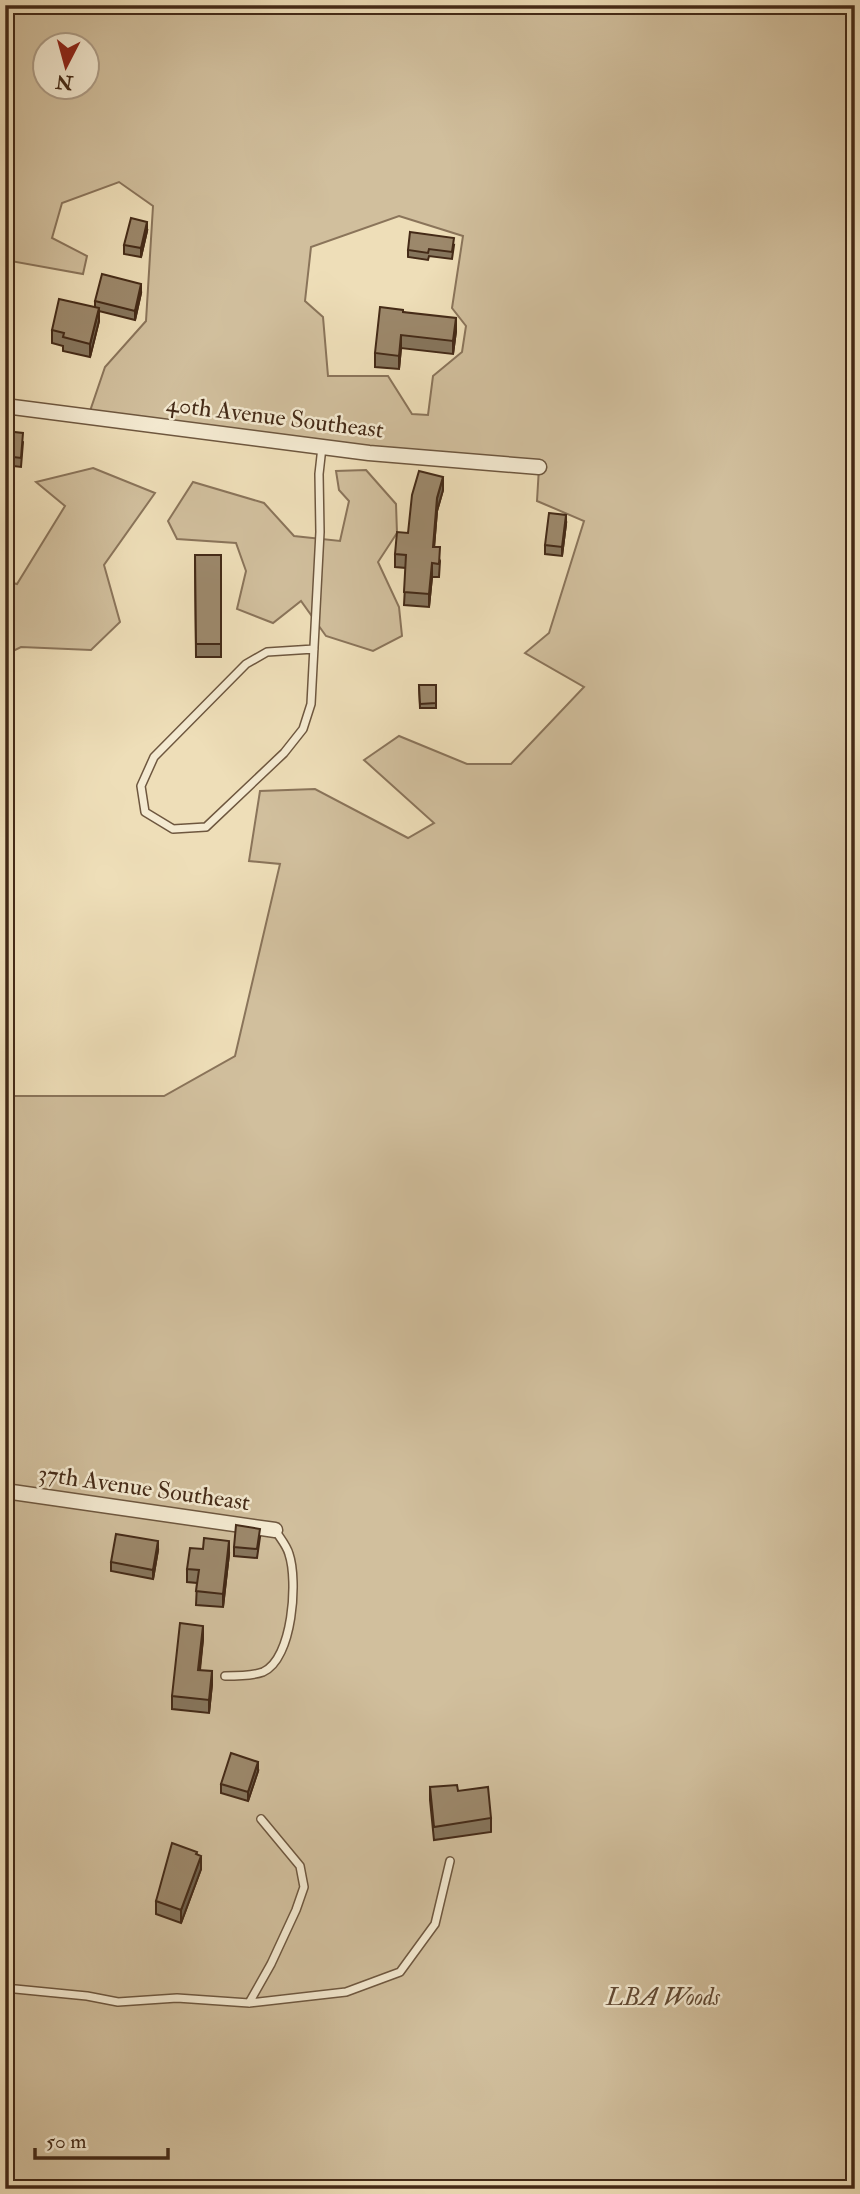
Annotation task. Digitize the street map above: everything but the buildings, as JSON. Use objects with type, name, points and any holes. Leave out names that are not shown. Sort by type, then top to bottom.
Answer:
[{"type":"street","name":"40th Avenue Southeast","points":[[5,406],[322,447],[539,467]]},
{"type":"street","name":"37th Avenue Southeast","points":[[5,1491],[275,1530]]},
{"type":"lane","points":[[314,649],[267,652],[246,664],[154,757],[141,786],[145,812],[173,829],[206,827],[284,753],[303,729],[311,704],[314,649],[322,447]]},
{"type":"lane","points":[[225,1676],[264,1671],[273,1665],[288,1638],[292,1568],[289,1552],[275,1530]]},
{"type":"lane","points":[[249,2003],[281,1942],[304,1887],[300,1866],[261,1819]]},
{"type":"lane","points":[[5,1987],[118,2002],[177,1998],[249,2003],[346,1992],[400,1972],[435,1924],[450,1861]]},
{"type":"green space","name":"LBA Woods","points":[[5,5],[855,5],[855,2189],[5,2189],[5,1189],[8,1173],[5,1173],[5,1096],[164,1096],[235,1056],[280,864],[249,861],[260,791],[315,789],[408,838],[434,823],[364,760],[399,736],[467,764],[511,764],[584,687],[525,653],[549,633],[584,521],[537,501],[539,467],[88,417],[105,367],[146,321],[153,206],[119,182],[62,203],[52,238],[87,256],[83,274],[5,260]],"holes":[[[399,216],[463,236],[452,308],[466,326],[462,352],[433,376],[428,415],[412,414],[388,376],[328,376],[323,317],[305,301],[311,247]]]},
{"type":"green space","points":[[93,468],[155,493],[104,565],[120,622],[91,650],[21,647],[5,655],[5,581],[17,584],[65,506],[36,482]]},
{"type":"green space","points":[[366,470],[396,504],[397,533],[378,562],[399,607],[402,636],[373,651],[326,636],[301,601],[273,623],[237,609],[246,571],[236,543],[177,539],[168,521],[193,482],[264,503],[294,536],[340,541],[349,501],[339,490],[336,471]]}]
